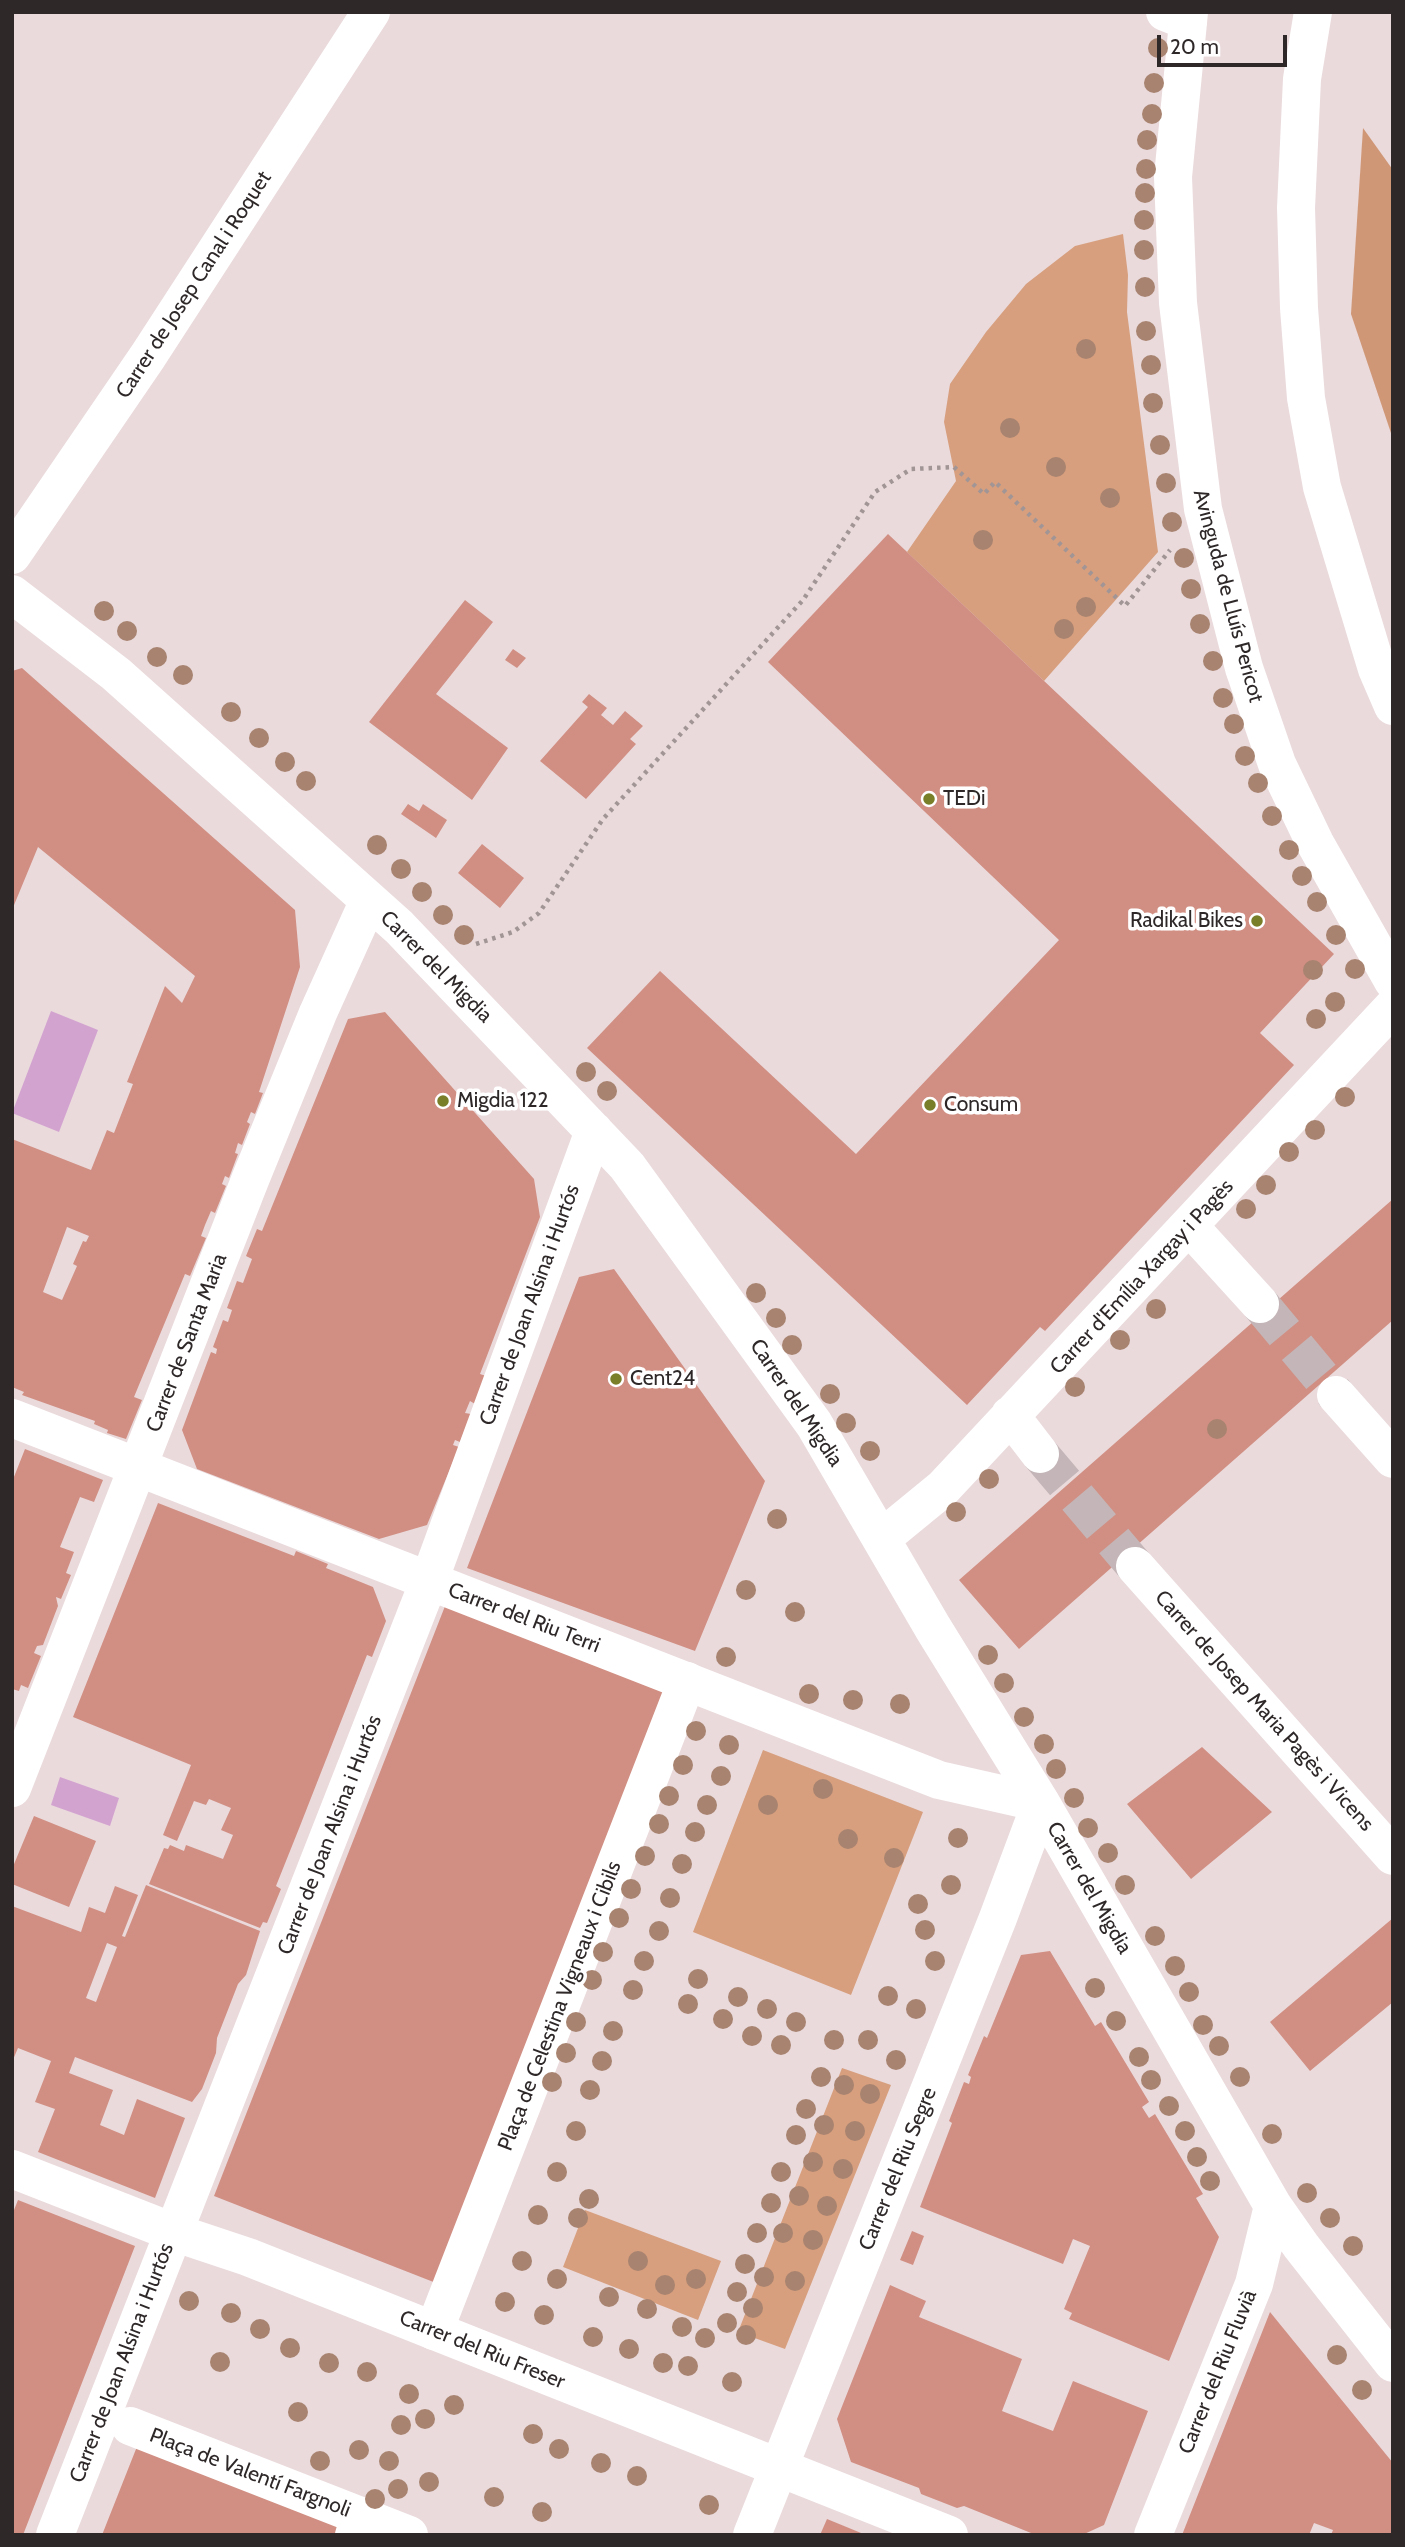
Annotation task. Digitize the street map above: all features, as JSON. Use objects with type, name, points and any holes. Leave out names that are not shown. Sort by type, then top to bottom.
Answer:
[{"type":"street","name":"Carrer de Josep Canal i Roquet","points":[[12,555],[148,356],[371,12]]},
{"type":"street","points":[[1313,12],[1302,79],[1297,208],[1298,308],[1306,398],[1322,487],[1377,669],[1393,706]]},
{"type":"street","name":"Avinguda de Lluís Pericot","points":[[1181,15],[1173,190],[1178,303],[1203,509],[1244,668],[1277,764],[1315,843],[1393,981]]},
{"type":"street","name":"Carrer del Migdia","points":[[12,594],[116,674],[409,937],[627,1166],[814,1423],[933,1628],[1041,1802],[1273,2206],[1301,2246],[1393,2362]]},
{"type":"street","name":"Carrer de Santa Maria","points":[[12,1788],[250,1180],[318,1013],[369,900]]},
{"type":"street","name":"Carrer d'Emília Xargay i Pagès","points":[[882,1538],[943,1488],[1393,1007]]},
{"type":"street","name":"Carrer de Joan Alsina i Hurtós","points":[[55,2535],[429,1581],[594,1131]]},
{"type":"street","points":[[1189,1226],[1260,1304]]},
{"type":"street","points":[[1336,1395],[1393,1459]]},
{"type":"street","points":[[1010,1415],[1040,1454]]},
{"type":"street","name":"Carrer del Riu Terri","points":[[12,1418],[939,1780],[1041,1802]]},
{"type":"street","name":"Carrer de Josep Maria Pagès i Vicens","points":[[1135,1566],[1393,1856]]},
{"type":"street","name":"Plaça de Celestina Vigneaux i Cibils","points":[[434,2330],[687,1681]]},
{"type":"street","name":"Carrer del Riu Segre","points":[[752,2535],[998,1918],[1041,1802]]},
{"type":"street","name":"Carrer del Riu Freser","points":[[12,2169],[173,2232],[248,2257],[949,2535]]},
{"type":"street","name":"Carrer del Riu Fluvià","points":[[1153,2535],[1254,2284],[1273,2206]]},
{"type":"street","name":"Plaça de Valentí Fargnoli","points":[[130,2426],[358,2525],[409,2535]]},
{"type":"path","points":[[476,944],[513,932],[539,913],[603,819],[803,600],[875,492],[911,468],[954,467],[984,494],[995,482],[1125,606],[1203,509]]},
{"type":"shaded area","points":[[1363,128],[1393,170],[1393,439],[1351,314]]},
{"type":"shaded area","points":[[1123,234],[1128,275],[1127,312],[1158,552],[1044,681],[907,552],[956,481],[944,422],[950,384],[986,332],[1026,284],[1075,246]]},
{"type":"shaded area","points":[[51,1011],[98,1030],[59,1132],[12,1113]]},
{"type":"shaded area","points":[[763,1750],[923,1812],[851,1995],[693,1932]]},
{"type":"shaded area","points":[[60,1777],[119,1798],[110,1826],[51,1805]]},
{"type":"shaded area","points":[[842,2068],[891,2085],[785,2349],[738,2332]]},
{"type":"shaded area","points":[[585,2210],[721,2261],[698,2320],[563,2267]]},
{"type":"building","points":[[888,534],[1334,954],[1260,1033],[1294,1065],[1045,1331],[1040,1327],[967,1405],[587,1048],[660,971],[856,1154],[1059,940],[768,662]]},
{"type":"building","points":[[465,600],[493,622],[436,694],[508,748],[472,800],[369,722]]},
{"type":"building","points":[[513,649],[526,658],[517,668],[505,660]]},
{"type":"building","points":[[22,668],[295,910],[300,967],[259,1092],[263,1093],[255,1114],[251,1112],[247,1122],[250,1124],[242,1145],[238,1143],[235,1153],[238,1154],[229,1178],[225,1176],[222,1184],[226,1186],[215,1213],[211,1211],[205,1225],[201,1236],[206,1238],[190,1276],[185,1274],[134,1397],[142,1400],[126,1439],[107,1433],[108,1430],[94,1424],[95,1421],[22,1395],[24,1392],[12,1387],[12,1139],[91,1170],[107,1130],[114,1133],[133,1084],[127,1082],[165,986],[182,1003],[195,976],[38,847],[12,910],[12,671]],"holes":[[[67,1227],[89,1236],[86,1242],[83,1241],[73,1264],[77,1266],[62,1300],[43,1292]]]},
{"type":"building","points":[[589,694],[607,708],[601,715],[613,725],[625,711],[643,726],[630,739],[636,744],[586,799],[540,761],[588,707],[582,702]]},
{"type":"building","points":[[408,804],[419,811],[423,804],[447,820],[436,838],[401,814]]},
{"type":"building","points":[[482,844],[524,878],[500,908],[458,873]]},
{"type":"building","points":[[385,1012],[534,1179],[540,1217],[480,1374],[486,1376],[475,1404],[470,1401],[465,1413],[471,1414],[460,1442],[455,1440],[453,1445],[459,1447],[427,1525],[379,1539],[197,1469],[182,1430],[211,1352],[216,1354],[217,1349],[213,1347],[223,1320],[228,1322],[232,1310],[227,1308],[237,1281],[243,1283],[252,1259],[246,1256],[257,1229],[262,1231],[348,1019]]},
{"type":"building","points":[[1393,1199],[1393,1320],[1019,1649],[959,1580]]},
{"type":"building","name":"Cent24","points":[[614,1269],[765,1481],[695,1651],[467,1568],[579,1277]]},
{"type":"building","points":[[25,1449],[103,1480],[94,1502],[80,1497],[60,1547],[74,1552],[66,1573],[71,1575],[61,1599],[56,1597],[58,1606],[43,1645],[37,1646],[34,1653],[41,1656],[28,1688],[21,1685],[19,1691],[12,1689],[12,1482]]},
{"type":"building","points":[[158,1503],[294,1556],[296,1551],[328,1564],[326,1568],[373,1587],[386,1621],[372,1657],[367,1655],[276,1886],[281,1889],[267,1923],[263,1922],[260,1928],[149,1884],[164,1848],[168,1849],[170,1845],[184,1851],[186,1845],[223,1859],[233,1835],[221,1830],[231,1808],[209,1799],[206,1805],[194,1801],[177,1841],[163,1835],[191,1765],[73,1717]]},
{"type":"building","points":[[447,1601],[675,1690],[436,2283],[214,2196]]},
{"type":"building","points":[[1202,1747],[1272,1812],[1191,1879],[1127,1804]]},
{"type":"building","points":[[34,1816],[96,1841],[69,1907],[12,1884],[12,1869]]},
{"type":"building","points":[[146,1885],[260,1931],[246,1975],[238,1984],[217,2038],[216,2053],[202,2089],[192,2102],[75,2057],[69,2073],[113,2090],[100,2125],[124,2135],[137,2099],[185,2118],[155,2198],[38,2152],[55,2109],[35,2102],[51,2061],[18,2048],[12,2062],[12,1906],[81,1932],[89,1907],[105,1913],[115,1886],[138,1895],[122,1936],[125,1937]],"holes":[[[107,1943],[117,1947],[96,2002],[86,1998]]]},
{"type":"building","points":[[1393,1918],[1393,2002],[1310,2071],[1270,2022]]},
{"type":"building","points":[[1050,1951],[1095,2026],[1101,2022],[1149,2102],[1142,2107],[1149,2118],[1155,2114],[1203,2194],[1196,2198],[1219,2237],[1169,2361],[1069,2319],[1072,2313],[1064,2309],[1090,2246],[1073,2239],[1063,2264],[920,2207],[952,2123],[949,2121],[964,2082],[969,2084],[971,2077],[968,2075],[984,2036],[987,2038],[1021,1955]]},
{"type":"building","points":[[18,2200],[135,2246],[23,2535],[12,2535],[12,2215]]},
{"type":"building","points":[[912,2231],[924,2236],[913,2265],[900,2260]]},
{"type":"building","points":[[890,2285],[926,2301],[919,2317],[1022,2359],[1002,2411],[1053,2431],[1073,2381],[1148,2411],[1104,2525],[1082,2535],[1036,2535],[964,2506],[957,2508],[921,2494],[919,2488],[851,2462],[837,2419]]},
{"type":"building","points":[[1270,2312],[1393,2463],[1393,2535],[1331,2535],[1333,2530],[1314,2523],[1309,2535],[1182,2535]]},
{"type":"building","points":[[138,2444],[344,2524],[340,2535],[102,2535]]},
{"type":"building","points":[[827,2519],[866,2535],[820,2535]]},
{"type":"tunnel","points":[[1260,1304],[1336,1395]]},
{"type":"tunnel","points":[[1040,1454],[1135,1566]]},
{"type":"place","name":"TEDi","points":[[929,799]]},
{"type":"place","name":"Radikal Bikes","points":[[1257,921]]},
{"type":"place","name":"Migdia 122","points":[[443,1101]]},
{"type":"place","name":"Consum","points":[[930,1105]]},
{"type":"place","name":"Cent24","points":[[616,1379]]}]
